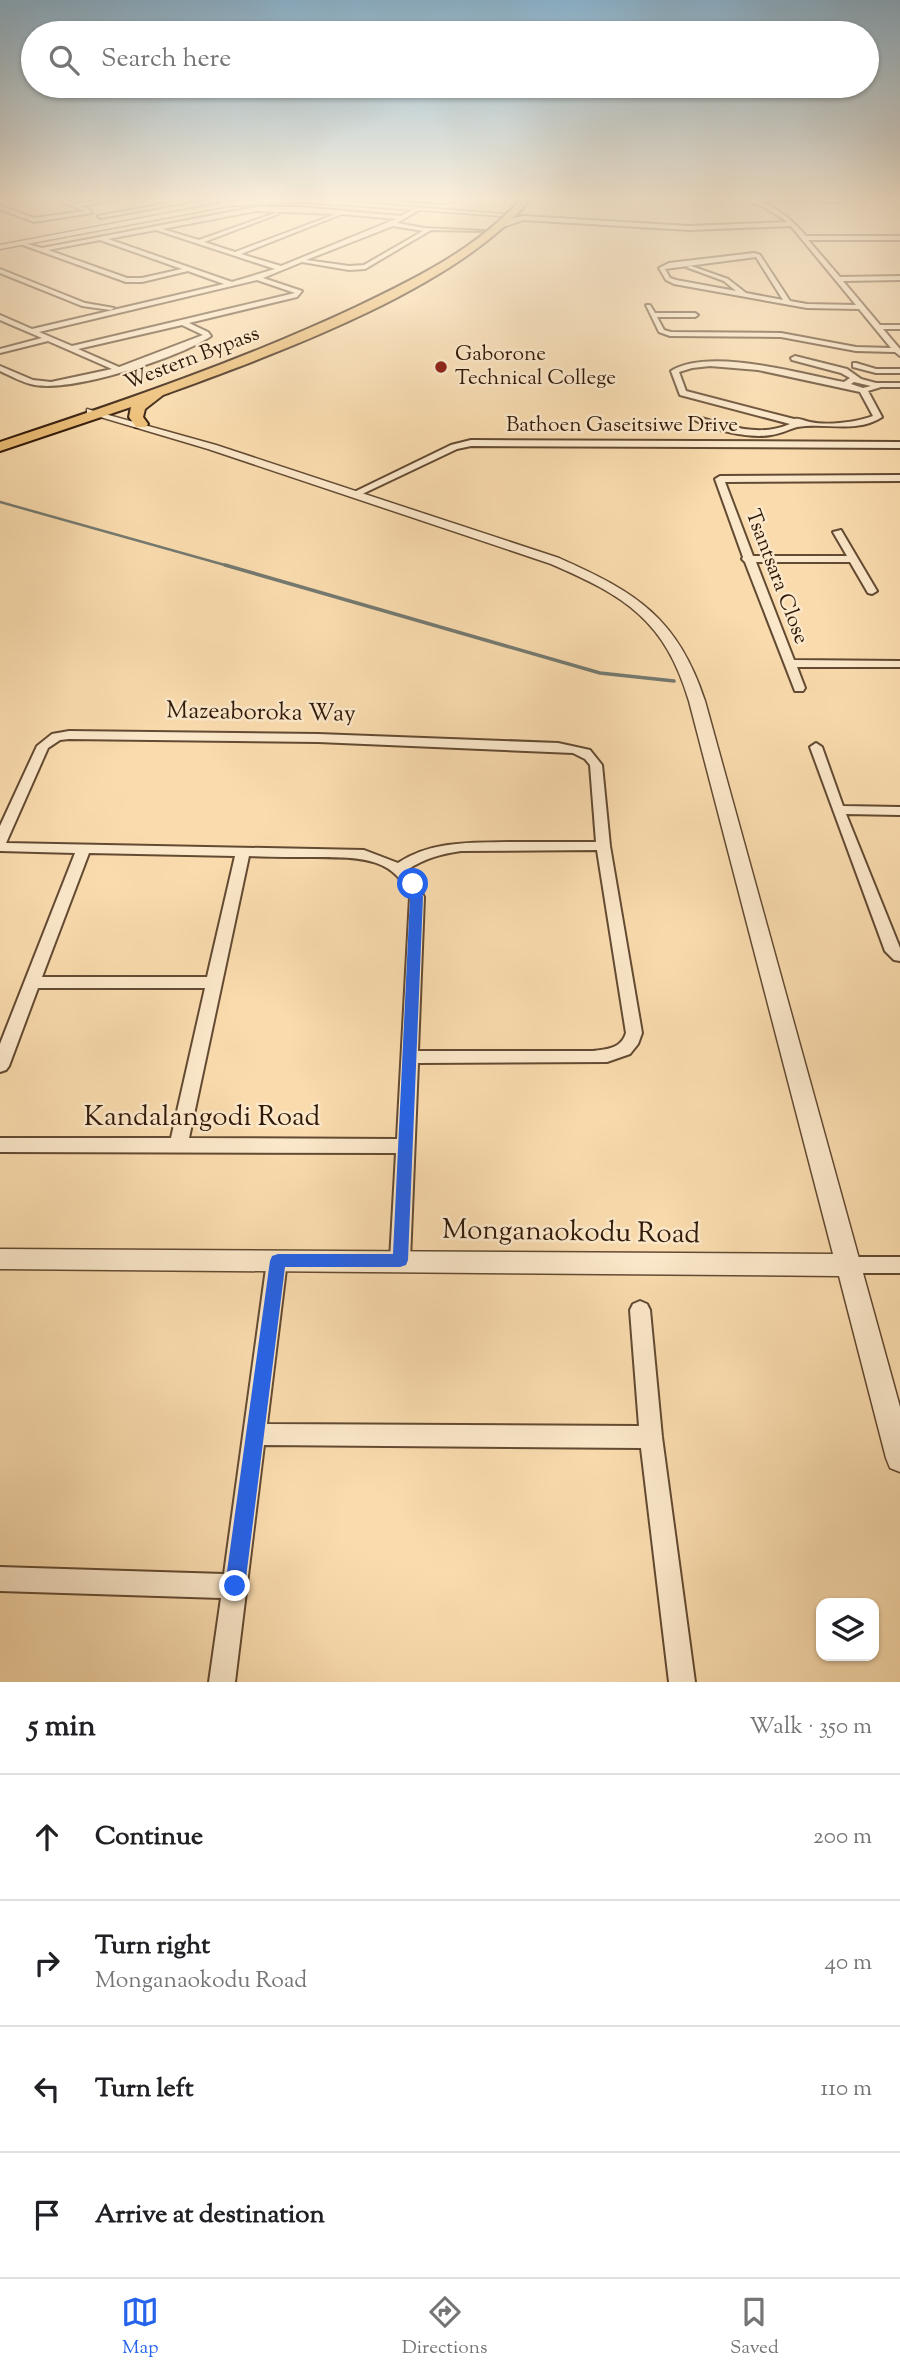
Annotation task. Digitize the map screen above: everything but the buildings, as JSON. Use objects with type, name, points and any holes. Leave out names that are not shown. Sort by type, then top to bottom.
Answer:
[{"type":"highway","name":"Western Bypass","points":[[0,447],[312,327],[414,275]]},
{"type":"highway","name":"Western Bypass","points":[[0,441],[199,378],[276,348],[425,275]]},
{"type":"highway","points":[[147,427],[136,416],[138,407],[149,399],[199,378]]},
{"type":"street","points":[[11,275],[84,305],[128,308]]},
{"type":"street","points":[[115,275],[131,281],[158,275]]},
{"type":"street","points":[[207,275],[233,285]]},
{"type":"street","points":[[32,331],[264,275]]},
{"type":"street","points":[[666,275],[674,282],[788,303],[820,307],[862,307]]},
{"type":"street","points":[[710,275],[734,285],[744,295]]},
{"type":"street","points":[[770,275],[788,303]]},
{"type":"street","points":[[835,275],[899,352]]},
{"type":"street","points":[[69,349],[295,296],[300,292],[257,278]]},
{"type":"street","points":[[838,279],[900,278]]},
{"type":"street","points":[[648,306],[661,331],[670,334],[781,335],[856,349],[899,352]]},
{"type":"street","points":[[653,314],[695,315]]},
{"type":"street","points":[[0,317],[117,369]]},
{"type":"street","points":[[0,368],[40,383],[64,383],[117,369],[207,336],[206,333],[182,322]]},
{"type":"street","points":[[878,327],[900,327]]},
{"type":"street","points":[[0,351],[48,339]]},
{"type":"street","points":[[844,371],[864,361],[859,355]]},
{"type":"street","points":[[796,358],[844,371],[858,380],[877,385],[900,385]]},
{"type":"street","points":[[856,365],[876,370],[900,371]]},
{"type":"street","points":[[794,423],[683,393],[675,371],[695,366],[753,366],[863,390],[874,389],[877,385]]},
{"type":"street","points":[[845,385],[848,381],[858,380]]},
{"type":"street","points":[[697,419],[753,435],[774,435],[802,421],[806,424],[859,424],[878,417],[863,390]]},
{"type":"street","points":[[99,411],[575,568],[633,601],[668,637],[687,669],[708,741],[846,1265],[900,1458]]},
{"type":"street","name":"Bathoen Gaseitsiwe Drive","points":[[355,494],[454,447],[471,443],[896,445]]},
{"type":"street","points":[[896,445],[900,458]]},
{"type":"street","points":[[828,478],[900,478]]},
{"type":"street","points":[[828,478],[837,492]]},
{"type":"street","name":"Tsantsara Close","points":[[828,478],[720,479],[720,483],[747,559],[790,663],[900,664]]},
{"type":"street","points":[[838,532],[872,591]]},
{"type":"street","points":[[747,559],[855,559]]},
{"type":"street","points":[[790,663],[799,688]]},
{"type":"street","name":"Mazeaboroka Way","points":[[0,841],[43,746],[50,740],[69,735],[332,738],[558,747],[584,751],[596,765],[603,846]]},
{"type":"street","points":[[816,747],[893,951],[900,956]]},
{"type":"street","points":[[838,810],[900,811]]},
{"type":"street","points":[[400,869],[415,858],[437,850],[461,847],[603,846],[634,1033],[627,1048],[618,1054],[593,1057],[408,1057]]},
{"type":"street","points":[[0,847],[364,854],[400,869],[413,884],[416,897],[400,1260]]},
{"type":"street","points":[[0,1066],[83,849]]},
{"type":"street","points":[[178,1147],[243,850]]},
{"type":"street","points":[[32,983],[214,982]]},
{"type":"street","name":"Kandalangodi Road","points":[[0,1146],[405,1146]]},
{"type":"street","name":"Monganaokodu Road","points":[[0,1259],[846,1265]]},
{"type":"street","points":[[222,1682],[278,1261]]},
{"type":"street","points":[[846,1265],[900,1265]]},
{"type":"street","points":[[640,1310],[651,1437],[682,1682]]},
{"type":"street","points":[[257,1434],[651,1437]]},
{"type":"street","points":[[0,1579],[235,1586]]},
{"type":"waterway","points":[[0,502],[230,566]]},
{"type":"waterway","points":[[225,565],[230,566]]},
{"type":"waterway","points":[[230,566],[600,673],[674,681]]},
{"type":"place","name":"Gaborone Technical College","points":[[441,367]]},
{"type":"route","points":[[235,1586],[278,1261],[400,1260],[416,897],[413,884]]}]
